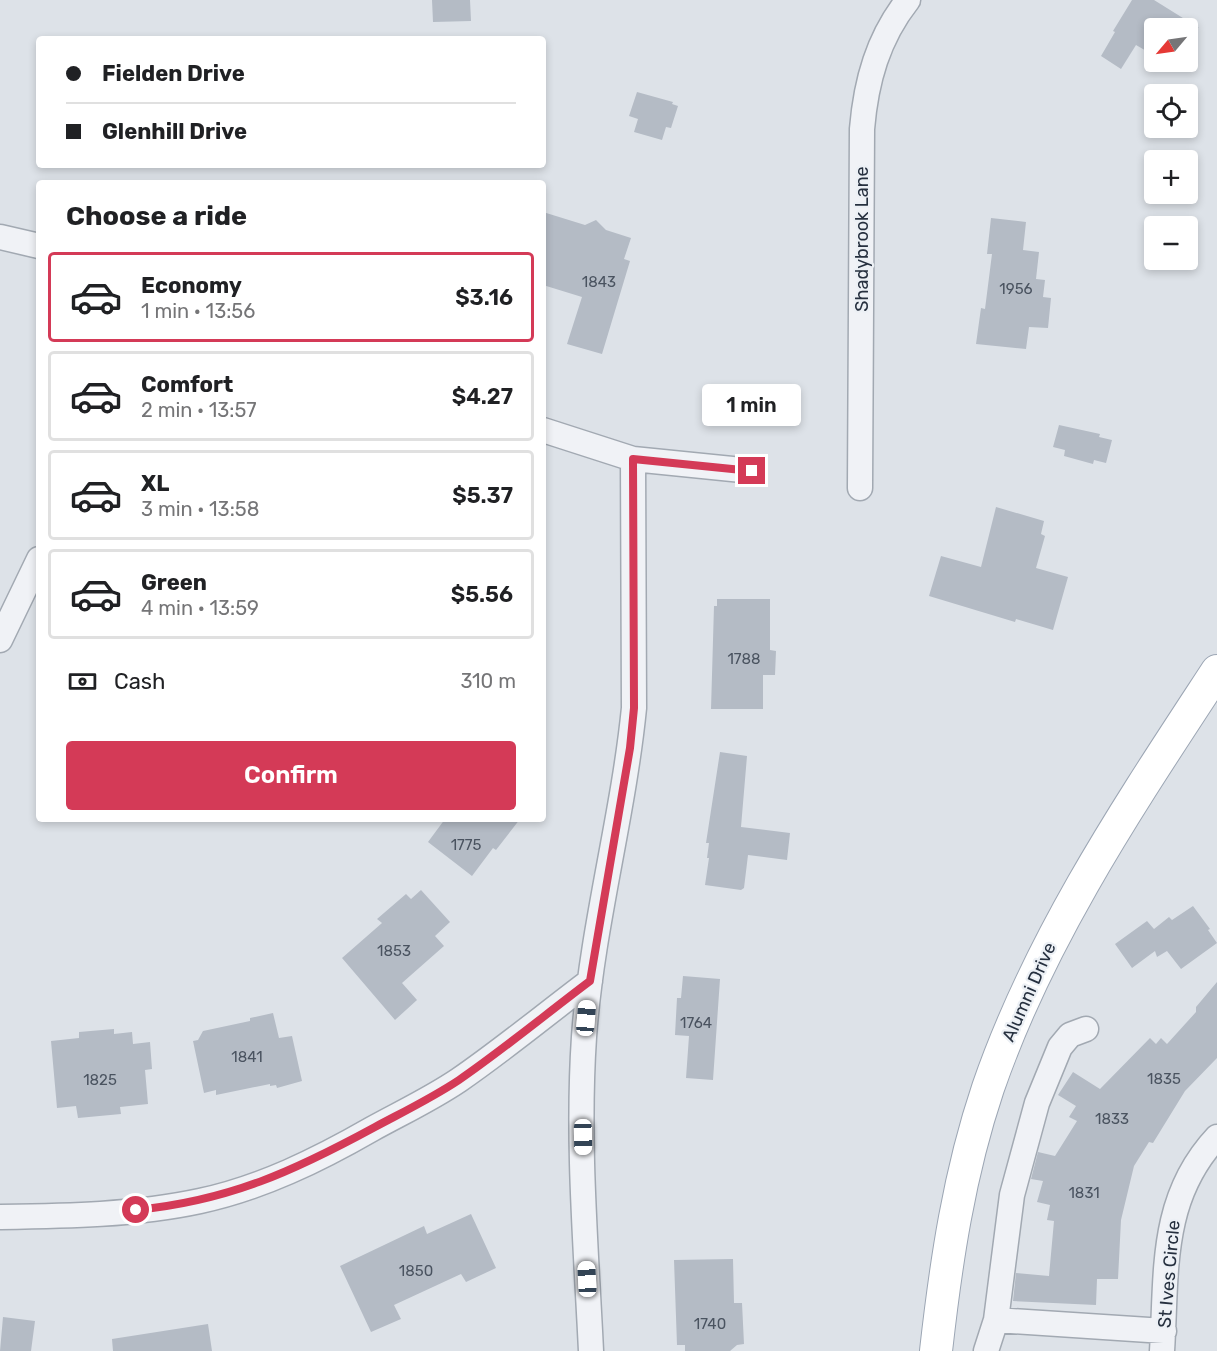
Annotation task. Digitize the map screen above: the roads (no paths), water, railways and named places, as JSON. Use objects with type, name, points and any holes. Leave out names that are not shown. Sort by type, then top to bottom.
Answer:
[{"type":"main road","name":"Alumni Drive","points":[[936,1351],[946,1261],[974,1134],[988,1088],[1018,1012],[1071,902],[1142,786],[1217,671]]},
{"type":"street","name":"Shadybrook Lane","points":[[860,488],[862,129],[865,98],[880,45],[893,18],[908,0]]},
{"type":"street","points":[[0,237],[36,245]]},
{"type":"street","points":[[546,431],[633,459],[752,471]]},
{"type":"street","points":[[591,1351],[584,1208],[582,1090],[590,981],[630,748],[634,708],[633,459]]},
{"type":"street","points":[[0,640],[36,565]]},
{"type":"street","points":[[0,1218],[65,1216],[169,1206],[227,1194],[282,1175],[335,1150],[458,1081],[590,981]]},
{"type":"street","points":[[986,1351],[996,1320],[1012,1195],[1038,1103],[1060,1047],[1070,1035],[1086,1029]]},
{"type":"street","name":"St Ives Circle","points":[[1163,1341],[1171,1221],[1191,1172],[1206,1148],[1217,1137]]},
{"type":"street","points":[[996,1320],[1163,1341]]}]
